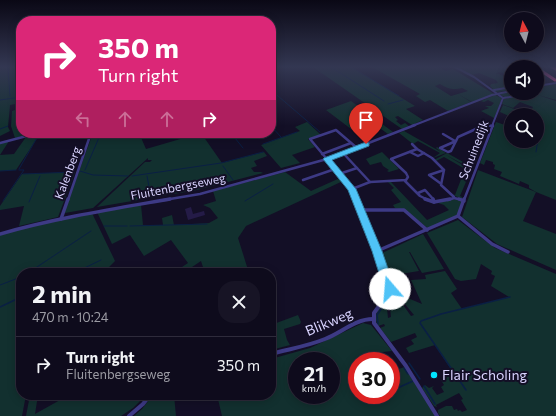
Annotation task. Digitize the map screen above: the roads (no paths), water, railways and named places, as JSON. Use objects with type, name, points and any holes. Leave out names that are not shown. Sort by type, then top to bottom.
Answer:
[{"type":"street","points":[[488,86],[494,90],[492,91],[503,98]]},
{"type":"street","points":[[494,90],[504,88]]},
{"type":"street","name":"Fluitenbergseweg","points":[[0,234],[60,219],[200,194],[327,159],[496,94],[504,92]]},
{"type":"street","name":"Schuinedijk","points":[[458,216],[503,98]]},
{"type":"street","points":[[455,141],[440,148],[448,152],[451,151],[458,137],[483,126],[493,126]]},
{"type":"street","points":[[357,148],[336,130],[310,139],[352,189],[377,251],[390,289],[388,294],[375,310],[373,319],[376,326],[406,366],[437,416]]},
{"type":"street","points":[[444,134],[455,141]]},
{"type":"street","points":[[0,143],[19,138]]},
{"type":"street","name":"Kalenberg","points":[[60,219],[89,138]]},
{"type":"street","points":[[322,154],[351,143]]},
{"type":"street","points":[[412,144],[416,149],[432,158],[444,170]]},
{"type":"street","points":[[404,181],[408,177],[391,159],[416,149]]},
{"type":"street","points":[[410,152],[419,156],[424,153]]},
{"type":"street","points":[[343,153],[370,182]]},
{"type":"street","points":[[339,174],[357,168]]},
{"type":"street","points":[[303,180],[335,169]]},
{"type":"street","points":[[444,170],[429,175],[454,197],[464,201]]},
{"type":"street","points":[[440,184],[444,170]]},
{"type":"street","points":[[352,189],[370,182],[404,181],[425,200],[441,202],[454,197]]},
{"type":"street","points":[[418,193],[425,190],[433,198],[434,202]]},
{"type":"street","points":[[361,210],[404,210],[427,230]]},
{"type":"street","points":[[377,251],[458,216],[492,244],[508,252]]},
{"type":"street","name":"Blikweg","points":[[276,353],[325,338],[365,319],[373,319]]},
{"type":"street","points":[[129,416],[146,400]]},
{"type":"waterway","points":[[9,86],[10,96]]},
{"type":"waterway","points":[[361,86],[384,101]]},
{"type":"waterway","points":[[383,86],[399,96]]},
{"type":"waterway","points":[[276,94],[320,132]]},
{"type":"waterway","points":[[0,100],[16,98]]},
{"type":"waterway","points":[[388,104],[403,100]]},
{"type":"waterway","points":[[0,129],[8,126]]},
{"type":"waterway","points":[[276,132],[281,137]]},
{"type":"waterway","points":[[263,144],[297,132]]},
{"type":"waterway","points":[[19,169],[37,138]]},
{"type":"waterway","points":[[85,170],[99,138]]},
{"type":"waterway","points":[[235,138],[243,148]]},
{"type":"waterway","points":[[536,152],[537,148]]},
{"type":"waterway","points":[[132,176],[221,163],[263,152]]},
{"type":"waterway","points":[[223,166],[233,180]]},
{"type":"waterway","points":[[0,171],[16,170]]},
{"type":"waterway","points":[[3,201],[24,170],[19,170]]},
{"type":"waterway","points":[[80,171],[93,175],[128,176]]},
{"type":"waterway","points":[[23,174],[74,172]]},
{"type":"waterway","points":[[29,202],[40,176]]},
{"type":"waterway","points":[[147,176],[151,197]]},
{"type":"waterway","points":[[245,201],[273,184]]},
{"type":"waterway","points":[[130,226],[207,224]]},
{"type":"waterway","points":[[104,226],[127,226]]},
{"type":"waterway","points":[[36,268],[91,231]]},
{"type":"waterway","points":[[84,268],[101,260]]},
{"type":"waterway","points":[[0,285],[16,279]]},
{"type":"waterway","points":[[387,301],[390,297]]},
{"type":"waterway","points":[[466,390],[420,323],[421,321],[441,314],[510,297]]},
{"type":"waterway","points":[[0,307],[16,299]]},
{"type":"waterway","points":[[378,324],[377,315],[384,305]]},
{"type":"waterway","points":[[409,363],[420,379]]},
{"type":"waterway","points":[[404,368],[408,374]]},
{"type":"waterway","points":[[400,387],[413,381]]},
{"type":"waterway","points":[[424,386],[435,404]]},
{"type":"place","name":"Flair Scholing","points":[[434,375]]}]
